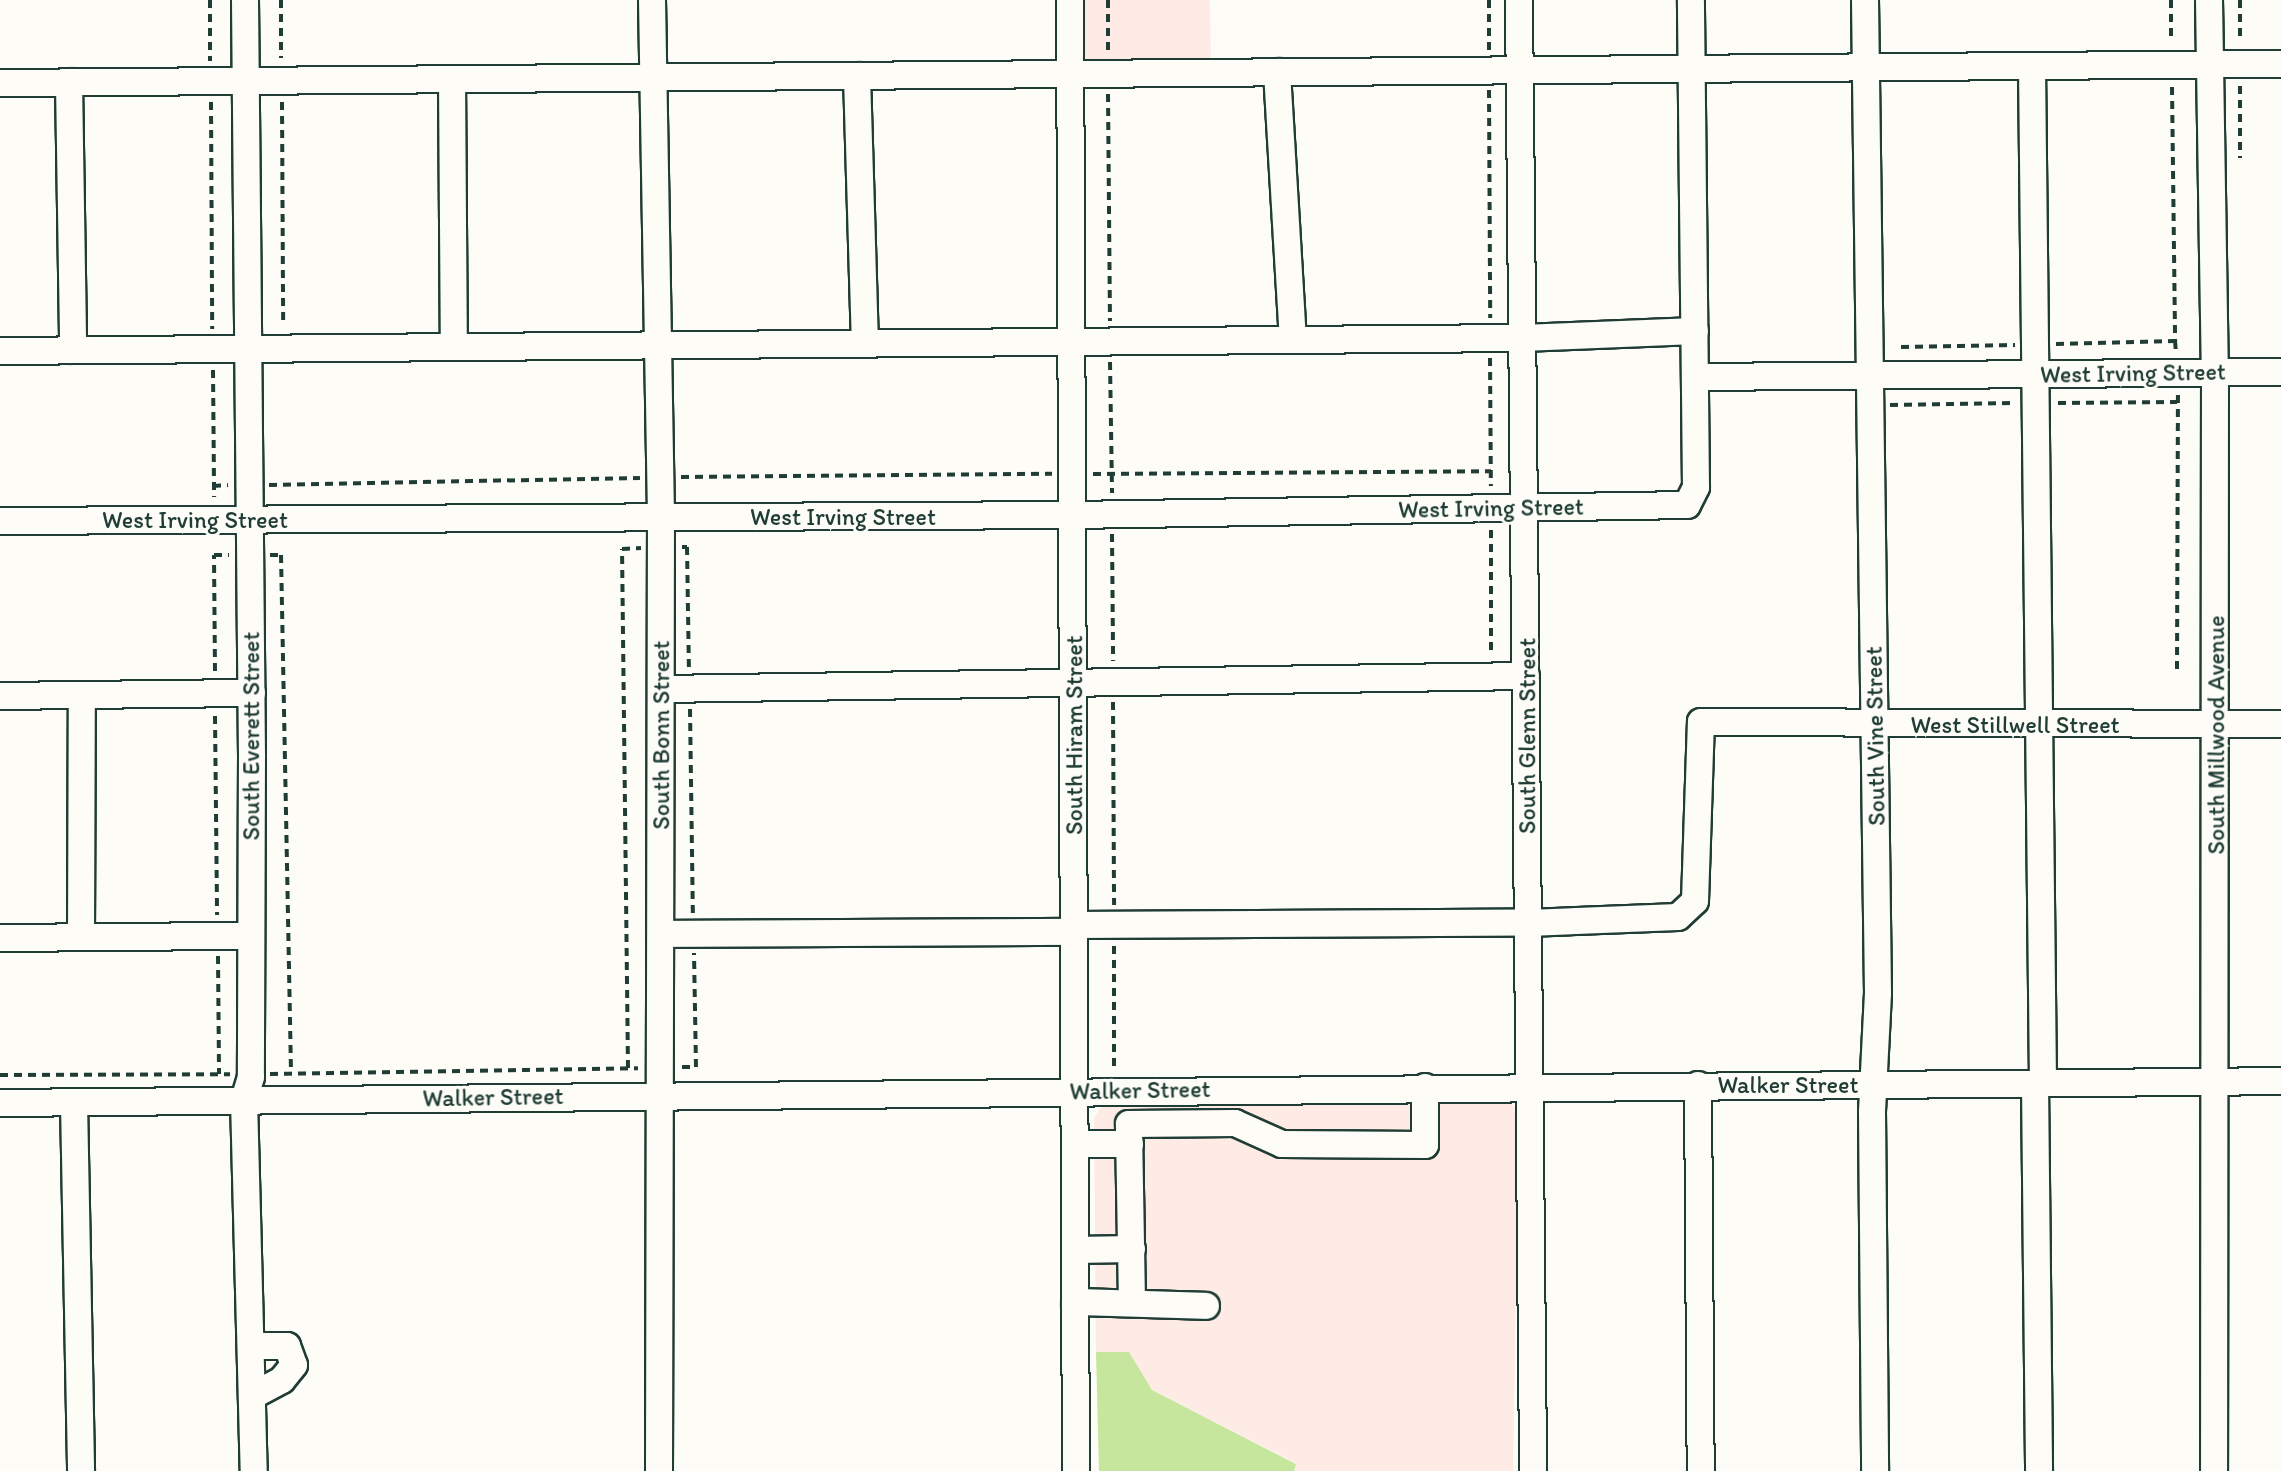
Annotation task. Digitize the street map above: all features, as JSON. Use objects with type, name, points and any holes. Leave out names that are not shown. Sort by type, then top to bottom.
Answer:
[{"type":"street","name":"South Everett Street","points":[[245,0],[252,693],[251,1074],[244,1100],[254,1471]]},
{"type":"street","name":"South Bonn Street","points":[[652,0],[661,518],[659,1471]]},
{"type":"street","name":"South Hiram Street","points":[[1070,0],[1076,1471]]},
{"type":"street","name":"South Glenn Street","points":[[1519,0],[1533,1471]]},
{"type":"street","points":[[1691,0],[1696,377]]},
{"type":"street","name":"South Vine Street","points":[[1865,0],[1875,725],[1875,1471]]},
{"type":"street","name":"South Millwood Avenue","points":[[2209,0],[2215,372],[2214,1471]]},
{"type":"street","points":[[0,83],[2281,64]]},
{"type":"street","points":[[2032,66],[2039,725],[2039,1471]]},
{"type":"street","points":[[1277,72],[1293,340]]},
{"type":"street","points":[[857,76],[865,343]]},
{"type":"street","points":[[452,79],[454,347]]},
{"type":"street","points":[[69,82],[73,350]]},
{"type":"street","points":[[0,351],[1523,338],[1695,331]]},
{"type":"street","name":"West Irving Street","points":[[0,521],[1073,515],[1687,505],[1696,487],[1696,377],[2281,372]]},
{"type":"street","points":[[661,689],[1526,676]]},
{"type":"street","points":[[0,696],[252,693]]},
{"type":"street","points":[[81,937],[82,695]]},
{"type":"street","name":"West Stillwell Street","points":[[1528,923],[1678,917],[1690,910],[1695,901],[1701,722],[2281,724]]},
{"type":"street","points":[[662,934],[1528,923]]},
{"type":"street","points":[[0,938],[251,936]]},
{"type":"street","name":"Walker Street","points":[[0,1103],[2281,1081]]},
{"type":"street","points":[[1698,1085],[1701,1471]]},
{"type":"street","points":[[1132,1302],[1129,1124],[1235,1123],[1282,1144],[1425,1145],[1425,1087]]},
{"type":"street","points":[[1252,1089],[1253,1130]]},
{"type":"street","points":[[74,1102],[81,1471]]},
{"type":"street","points":[[1075,1144],[1130,1144]]},
{"type":"street","points":[[1075,1250],[1132,1249]]},
{"type":"street","points":[[1075,1302],[1206,1306]]},
{"type":"street","points":[[251,1346],[287,1346],[294,1365],[282,1380],[252,1396]]},
{"type":"path","points":[[210,0],[214,555]]},
{"type":"path","points":[[281,0],[283,348]]},
{"type":"path","points":[[2171,0],[2175,341],[2178,372],[2177,669]]},
{"type":"path","points":[[1901,347],[2175,341]]},
{"type":"path","points":[[213,486],[660,478],[1491,471]]},
{"type":"path","points":[[0,1075],[628,1068]]},
{"type":"shaded area","points":[[1083,0],[1210,0],[1211,67],[1084,67]]},
{"type":"shaded area","points":[[1508,1102],[1519,1110],[1513,1471],[1294,1471],[1296,1463],[1152,1390],[1129,1353],[1096,1352],[1094,1118],[1101,1107]]},
{"type":"green space","points":[[1096,1352],[1129,1352],[1152,1390],[1296,1464],[1294,1471],[1099,1471]]}]
